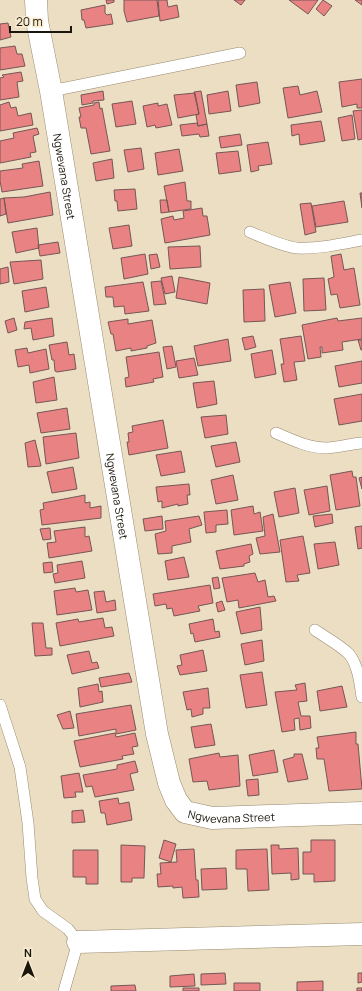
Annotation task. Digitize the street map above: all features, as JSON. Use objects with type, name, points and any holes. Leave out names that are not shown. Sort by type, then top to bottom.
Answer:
[{"type":"street","name":"Ngwevana Street","points":[[36,0],[37,21],[51,90],[157,734],[169,783],[176,800],[185,812],[212,818],[362,814]]},
{"type":"street","points":[[78,942],[362,934]]},
{"type":"lane","points":[[51,90],[240,53]]},
{"type":"lane","points":[[250,232],[284,245],[297,248],[324,247],[362,240]]},
{"type":"lane","points":[[276,433],[295,441],[320,447],[335,447],[362,443]]},
{"type":"lane","points":[[315,630],[344,650],[350,656],[357,670],[362,697]]},
{"type":"lane","points":[[0,705],[20,767],[28,823],[35,899],[43,911],[68,929],[78,942],[64,991]]},
{"type":"building","points":[[106,0],[114,0],[114,2],[107,4]]},
{"type":"building","points":[[124,0],[157,0],[159,16],[127,22],[124,11]]},
{"type":"building","points":[[158,0],[167,0],[168,7],[177,5],[179,17],[160,21]]},
{"type":"building","points":[[234,0],[245,0],[241,5]]},
{"type":"building","points":[[289,0],[318,0],[308,14]]},
{"type":"building","points":[[323,0],[332,6],[324,16],[316,9]]},
{"type":"building","points":[[355,0],[362,0],[362,5]]},
{"type":"building","points":[[105,5],[105,13],[107,15],[111,14],[113,24],[86,28],[84,20],[82,20],[81,10]]},
{"type":"building","points":[[8,23],[11,37],[0,40],[0,24]]},
{"type":"building","points":[[15,46],[17,54],[22,54],[25,66],[0,70],[0,48]]},
{"type":"building","points":[[21,72],[23,81],[17,82],[19,97],[0,100],[0,78],[4,77],[2,75]]},
{"type":"building","points":[[362,79],[362,108],[357,108],[357,104],[342,107],[339,82]]},
{"type":"building","points":[[257,82],[260,103],[239,107],[236,85]]},
{"type":"building","points":[[298,86],[300,95],[317,91],[322,112],[288,118],[283,88]]},
{"type":"building","points":[[103,91],[104,100],[93,101],[93,103],[82,105],[81,95]]},
{"type":"building","points":[[201,91],[207,124],[198,126],[196,115],[199,114],[194,92]]},
{"type":"building","points":[[228,91],[231,111],[209,114],[207,95]]},
{"type":"building","points":[[195,93],[199,114],[178,118],[174,95]]},
{"type":"building","points":[[132,101],[136,124],[116,127],[112,104]]},
{"type":"building","points":[[9,102],[11,108],[16,107],[18,116],[31,113],[33,125],[0,131],[0,105]]},
{"type":"building","points":[[99,102],[100,109],[102,108],[110,151],[91,154],[86,128],[81,128],[79,108],[94,105],[94,103]]},
{"type":"building","points":[[158,103],[158,106],[167,104],[172,125],[156,128],[155,125],[147,127],[143,106]]},
{"type":"building","points":[[362,110],[362,139],[358,140],[353,111]]},
{"type":"building","points":[[352,115],[355,139],[342,141],[338,118]]},
{"type":"building","points":[[321,121],[325,141],[300,145],[299,134],[292,136],[291,125]]},
{"type":"building","points":[[197,123],[198,126],[207,124],[209,136],[200,137],[199,134],[182,136],[180,125]]},
{"type":"building","points":[[37,128],[39,134],[33,136],[36,152],[30,153],[31,157],[0,163],[0,141],[14,138],[13,133]]},
{"type":"building","points":[[240,134],[242,145],[221,148],[219,137]]},
{"type":"building","points":[[268,142],[272,164],[258,166],[259,170],[251,172],[247,145]]},
{"type":"building","points":[[141,148],[144,169],[128,172],[124,150]]},
{"type":"building","points":[[179,149],[183,171],[158,175],[155,153]]},
{"type":"building","points":[[238,151],[241,171],[219,174],[216,153]]},
{"type":"building","points":[[112,159],[114,178],[96,181],[93,163]]},
{"type":"building","points":[[39,161],[43,186],[2,192],[0,171],[23,168],[22,164]]},
{"type":"building","points":[[185,182],[187,201],[191,201],[191,209],[169,212],[164,186]]},
{"type":"building","points":[[135,189],[137,209],[118,211],[114,190]]},
{"type":"building","points":[[50,192],[53,215],[8,223],[4,198],[24,197]]},
{"type":"building","points":[[360,193],[362,193],[362,208]]},
{"type":"building","points":[[4,198],[6,214],[0,216],[0,199]]},
{"type":"building","points":[[160,200],[167,200],[169,212],[161,213]]},
{"type":"building","points":[[344,201],[348,222],[316,227],[312,206]]},
{"type":"building","points":[[311,203],[316,232],[305,235],[300,204]]},
{"type":"building","points":[[202,208],[203,216],[207,216],[210,235],[165,243],[161,219],[173,216],[174,220],[184,218],[183,211]]},
{"type":"building","points":[[129,225],[132,246],[113,249],[109,228]]},
{"type":"building","points":[[37,228],[39,248],[16,253],[12,232]]},
{"type":"building","points":[[58,242],[60,253],[40,256],[38,245]]},
{"type":"building","points":[[200,246],[201,267],[170,269],[168,247]]},
{"type":"building","points":[[145,254],[148,274],[124,279],[121,258]]},
{"type":"building","points":[[157,254],[160,267],[151,269],[149,255]]},
{"type":"building","points":[[341,254],[344,270],[354,268],[360,305],[340,308],[337,294],[331,295],[328,279],[334,277],[331,256]]},
{"type":"building","points":[[41,260],[43,279],[14,284],[10,262]]},
{"type":"building","points":[[8,267],[9,282],[0,284],[0,269]]},
{"type":"building","points":[[172,276],[175,292],[165,294],[161,278]]},
{"type":"building","points":[[179,277],[210,283],[207,304],[176,298]]},
{"type":"building","points":[[324,278],[326,310],[304,311],[303,279]]},
{"type":"building","points":[[161,281],[166,304],[154,305],[151,282]]},
{"type":"building","points":[[143,282],[149,311],[125,314],[124,306],[114,307],[113,297],[106,297],[105,287]]},
{"type":"building","points":[[290,282],[296,313],[275,317],[269,285]]},
{"type":"building","points":[[46,287],[49,307],[25,312],[22,291]]},
{"type":"building","points":[[264,289],[265,321],[244,322],[243,290]]},
{"type":"building","points":[[14,318],[17,330],[8,333],[5,321]]},
{"type":"building","points":[[52,318],[54,336],[33,340],[31,328],[24,329],[25,322]]},
{"type":"building","points":[[337,318],[338,321],[362,318],[362,339],[342,342],[343,350],[322,353],[322,347],[320,347],[321,357],[308,359],[302,325]]},
{"type":"building","points":[[128,319],[128,324],[152,320],[156,343],[147,346],[147,348],[131,351],[131,348],[116,351],[113,334],[111,334],[108,322]]},
{"type":"building","points":[[253,336],[256,347],[245,350],[242,338]]},
{"type":"building","points":[[301,336],[305,361],[294,362],[297,380],[284,382],[281,364],[284,364],[280,339]]},
{"type":"building","points":[[228,339],[231,361],[198,366],[194,346]]},
{"type":"building","points":[[358,340],[362,340],[362,350],[361,350]]},
{"type":"building","points":[[67,342],[69,355],[74,354],[76,369],[57,372],[55,371],[54,360],[52,360],[49,345]]},
{"type":"building","points":[[172,346],[176,367],[167,369],[163,347]]},
{"type":"building","points":[[27,348],[28,353],[46,349],[49,369],[30,373],[29,365],[18,367],[15,350]]},
{"type":"building","points":[[272,350],[276,374],[255,378],[251,354]]},
{"type":"building","points":[[159,352],[163,377],[153,379],[154,382],[126,387],[125,378],[129,377],[126,357]]},
{"type":"building","points":[[194,358],[198,375],[179,378],[176,361]]},
{"type":"building","points":[[362,361],[362,383],[339,387],[335,366]]},
{"type":"building","points":[[54,377],[57,400],[36,403],[33,382]]},
{"type":"building","points":[[214,381],[217,404],[197,408],[193,383]]},
{"type":"building","points":[[362,394],[362,421],[339,425],[334,399]]},
{"type":"building","points":[[67,408],[70,429],[41,433],[37,413]]},
{"type":"building","points":[[226,415],[228,434],[205,438],[201,417]]},
{"type":"building","points":[[163,420],[168,448],[129,455],[127,442],[129,442],[128,433],[133,432],[132,426]]},
{"type":"building","points":[[76,433],[79,458],[46,464],[43,437]]},
{"type":"building","points":[[35,440],[41,466],[28,467],[25,443]]},
{"type":"building","points":[[236,442],[240,462],[216,467],[211,446]]},
{"type":"building","points":[[181,451],[185,472],[161,476],[156,455]]},
{"type":"building","points":[[73,467],[77,489],[52,493],[47,472]]},
{"type":"building","points":[[352,471],[353,477],[356,477],[360,506],[336,510],[330,475]]},
{"type":"building","points":[[233,475],[238,500],[216,504],[211,480]]},
{"type":"building","points":[[362,477],[362,489],[359,478]]},
{"type":"building","points":[[189,484],[190,495],[187,495],[188,504],[178,506],[178,504],[162,508],[162,501],[158,502],[156,487]]},
{"type":"building","points":[[327,486],[330,511],[309,515],[304,490]]},
{"type":"building","points":[[295,488],[299,513],[279,517],[274,492]]},
{"type":"building","points":[[85,495],[85,503],[90,502],[90,508],[101,506],[101,518],[42,525],[40,510],[44,509],[43,503]]},
{"type":"building","points":[[253,506],[254,514],[260,512],[263,531],[234,535],[231,510]]},
{"type":"building","points":[[227,510],[228,524],[216,525],[216,532],[206,533],[204,512]]},
{"type":"building","points":[[273,514],[280,552],[260,554],[256,538],[265,536],[263,517]]},
{"type":"building","points":[[332,514],[333,523],[315,527],[313,516]]},
{"type":"building","points":[[162,516],[163,529],[145,531],[143,519]]},
{"type":"building","points":[[199,516],[202,525],[189,529],[191,542],[172,546],[172,553],[158,554],[155,534],[166,531],[165,521]]},
{"type":"building","points":[[362,526],[362,548],[358,549],[355,527]]},
{"type":"building","points":[[85,527],[85,537],[89,536],[92,551],[49,558],[47,543],[56,542],[54,531]]},
{"type":"building","points":[[50,528],[51,539],[43,540],[40,529]]},
{"type":"building","points":[[303,536],[310,573],[297,575],[299,581],[286,582],[280,540]]},
{"type":"building","points":[[335,542],[339,565],[318,569],[314,544]]},
{"type":"building","points":[[251,544],[253,554],[249,556],[250,562],[244,564],[244,566],[220,569],[216,551]]},
{"type":"building","points":[[184,557],[189,577],[168,580],[165,561]]},
{"type":"building","points":[[82,561],[85,578],[55,583],[53,574],[58,573],[57,565]]},
{"type":"building","points":[[52,562],[53,572],[44,573],[43,563]]},
{"type":"building","points":[[255,573],[258,582],[265,580],[268,597],[274,596],[276,601],[239,608],[238,600],[227,602],[222,578]]},
{"type":"building","points":[[218,577],[220,588],[214,589],[212,578]]},
{"type":"building","points":[[210,585],[213,603],[198,606],[200,611],[174,616],[172,608],[167,609],[166,604],[155,606],[153,594]]},
{"type":"building","points":[[75,588],[76,592],[88,590],[92,610],[57,615],[54,591]]},
{"type":"building","points":[[104,591],[106,602],[115,600],[116,610],[97,613],[94,592]]},
{"type":"building","points":[[222,601],[225,610],[218,612],[216,603]]},
{"type":"building","points":[[260,607],[262,630],[241,634],[236,612]]},
{"type":"building","points":[[103,618],[105,628],[112,627],[114,636],[60,646],[56,623],[78,619],[79,622]]},
{"type":"building","points":[[213,619],[215,632],[219,631],[220,637],[195,642],[193,633],[191,634],[189,624]]},
{"type":"building","points":[[32,623],[43,623],[46,648],[52,648],[52,655],[35,656]]},
{"type":"building","points":[[262,640],[264,661],[245,665],[241,644]]},
{"type":"building","points":[[203,650],[207,671],[180,675],[177,666],[182,665],[180,655]]},
{"type":"building","points":[[89,651],[92,663],[97,662],[99,668],[72,674],[67,655]]},
{"type":"building","points":[[262,672],[267,705],[246,708],[240,675]]},
{"type":"building","points":[[129,673],[132,682],[101,687],[99,678]]},
{"type":"building","points":[[305,683],[307,701],[298,702],[301,716],[310,716],[311,728],[300,730],[299,718],[294,719],[295,730],[282,732],[275,692],[297,690],[295,685]]},
{"type":"building","points":[[98,684],[99,692],[102,691],[103,702],[80,707],[78,688]]},
{"type":"building","points":[[342,686],[347,707],[320,711],[317,691]]},
{"type":"building","points":[[208,688],[210,708],[203,708],[203,714],[192,717],[191,709],[187,710],[183,692]]},
{"type":"building","points":[[131,705],[136,730],[116,734],[116,729],[79,736],[76,714]]},
{"type":"building","points":[[70,711],[74,728],[63,729],[57,715]]},
{"type":"building","points":[[211,724],[215,745],[195,748],[191,727]]},
{"type":"building","points":[[356,732],[356,744],[358,744],[362,789],[329,791],[324,759],[317,759],[316,748],[319,748],[317,737]]},
{"type":"building","points":[[115,733],[116,737],[135,733],[138,746],[132,747],[134,754],[122,756],[123,759],[80,767],[74,741]]},
{"type":"building","points":[[274,750],[278,772],[253,776],[249,755]]},
{"type":"building","points":[[219,753],[220,757],[238,755],[240,786],[209,790],[207,781],[193,782],[189,759]]},
{"type":"building","points":[[294,754],[302,754],[308,779],[288,782],[283,760],[294,757]]},
{"type":"building","points":[[135,761],[138,772],[130,774],[134,790],[95,797],[92,786],[86,787],[83,775],[117,769],[117,765]]},
{"type":"building","points":[[79,773],[83,792],[75,792],[76,797],[64,798],[61,776]]},
{"type":"building","points":[[258,779],[259,795],[248,796],[246,780]]},
{"type":"building","points":[[118,798],[119,804],[129,802],[132,820],[107,825],[105,813],[101,813],[99,801]]},
{"type":"building","points":[[83,810],[85,822],[72,823],[72,811]]},
{"type":"building","points":[[164,840],[176,844],[171,862],[159,858]]},
{"type":"building","points":[[311,840],[335,840],[335,881],[314,882],[314,874],[303,874],[303,852],[311,852]]},
{"type":"building","points":[[121,845],[145,846],[144,878],[132,878],[132,882],[121,882]]},
{"type":"building","points":[[271,845],[279,845],[279,849],[298,848],[299,879],[291,880],[291,873],[272,874]]},
{"type":"building","points":[[194,849],[196,880],[198,880],[199,897],[183,898],[182,887],[158,887],[157,874],[161,874],[160,863],[177,862],[176,850]]},
{"type":"building","points":[[267,849],[269,890],[248,891],[247,869],[236,869],[236,850]]},
{"type":"building","points":[[73,850],[98,850],[98,884],[86,884],[86,877],[73,877]]},
{"type":"building","points":[[226,868],[227,889],[202,890],[201,869]]},
{"type":"building","points":[[225,973],[226,984],[201,985],[201,974]]},
{"type":"building","points":[[358,973],[362,973],[362,982],[358,983]]},
{"type":"building","points":[[194,974],[195,986],[170,987],[170,976]]},
{"type":"building","points":[[323,981],[323,991],[297,991],[297,982]]},
{"type":"building","points":[[234,983],[260,983],[260,991],[234,991]]},
{"type":"building","points":[[135,985],[136,991],[111,991],[111,986]]},
{"type":"building","points":[[183,988],[199,988],[199,991],[183,991]]},
{"type":"building","points":[[357,988],[362,988],[362,991],[357,991]]}]
